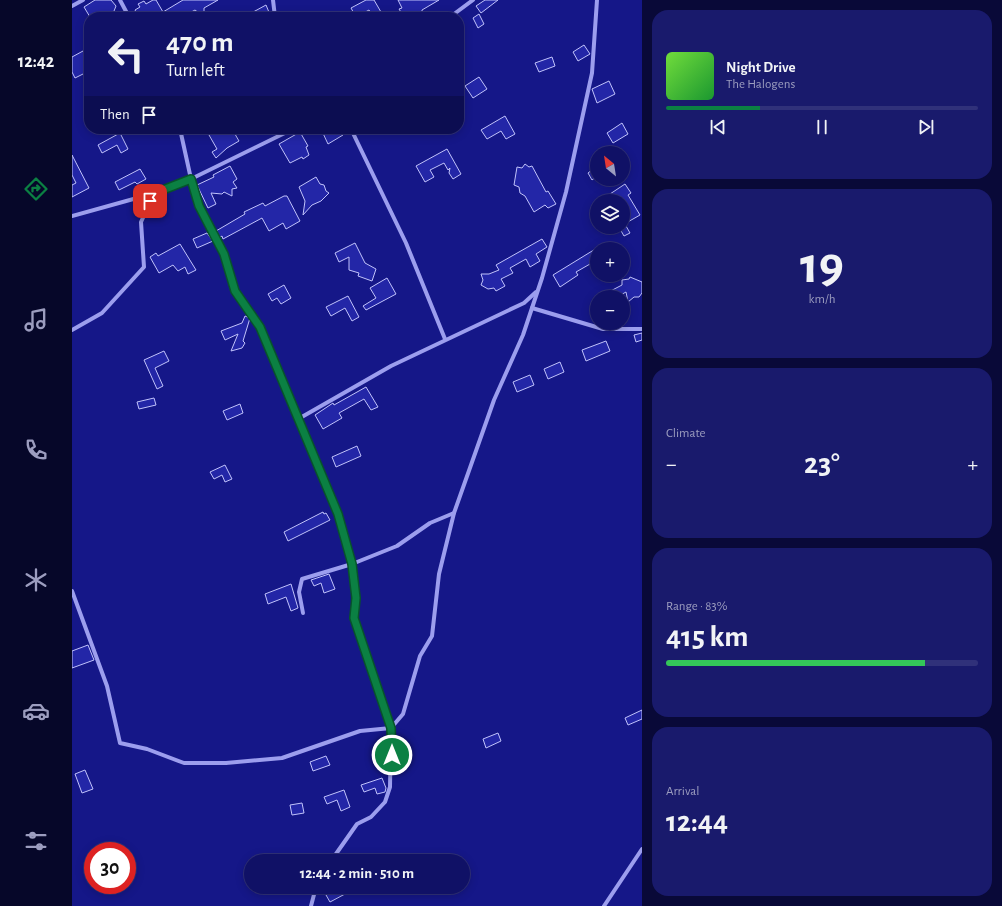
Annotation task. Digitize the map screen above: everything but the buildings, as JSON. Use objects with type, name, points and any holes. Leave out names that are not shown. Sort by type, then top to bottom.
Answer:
[{"type":"street","points":[[72,6],[83,0]]},
{"type":"street","points":[[120,0],[126,12]]},
{"type":"street","points":[[273,0],[274,12]]},
{"type":"street","points":[[72,591],[107,686],[120,743],[147,749],[184,763],[226,763],[282,758],[360,731],[391,728],[403,714],[420,656],[432,636],[439,574],[454,512],[494,400],[523,335],[566,192],[592,73],[597,0]]},
{"type":"street","points":[[456,12],[470,1]]},
{"type":"street","points":[[181,134],[191,179],[199,206],[224,254],[235,291],[260,327],[300,418],[338,514],[352,564],[356,598],[354,618],[391,728],[390,787],[385,802],[371,817],[358,824],[336,854]]},
{"type":"street","points":[[72,216],[155,193],[191,179],[283,134]]},
{"type":"street","points":[[353,134],[406,243],[445,339]]},
{"type":"street","points":[[72,330],[102,313],[144,267],[141,222],[155,193]]},
{"type":"street","points":[[300,418],[391,366],[445,339],[524,303],[537,290]]},
{"type":"street","points":[[532,308],[603,329],[642,328]]},
{"type":"street","points":[[302,612],[299,592],[302,579],[352,564],[396,546],[430,523],[454,512]]},
{"type":"street","points":[[604,906],[642,849]]},
{"type":"street","points":[[311,906],[314,894]]},
{"type":"route","points":[[150,201],[155,193],[191,179],[199,206],[210,230],[224,254],[235,291],[242,304],[260,327],[300,418],[338,514],[350,551],[356,598],[354,618],[391,728],[392,755]]}]
